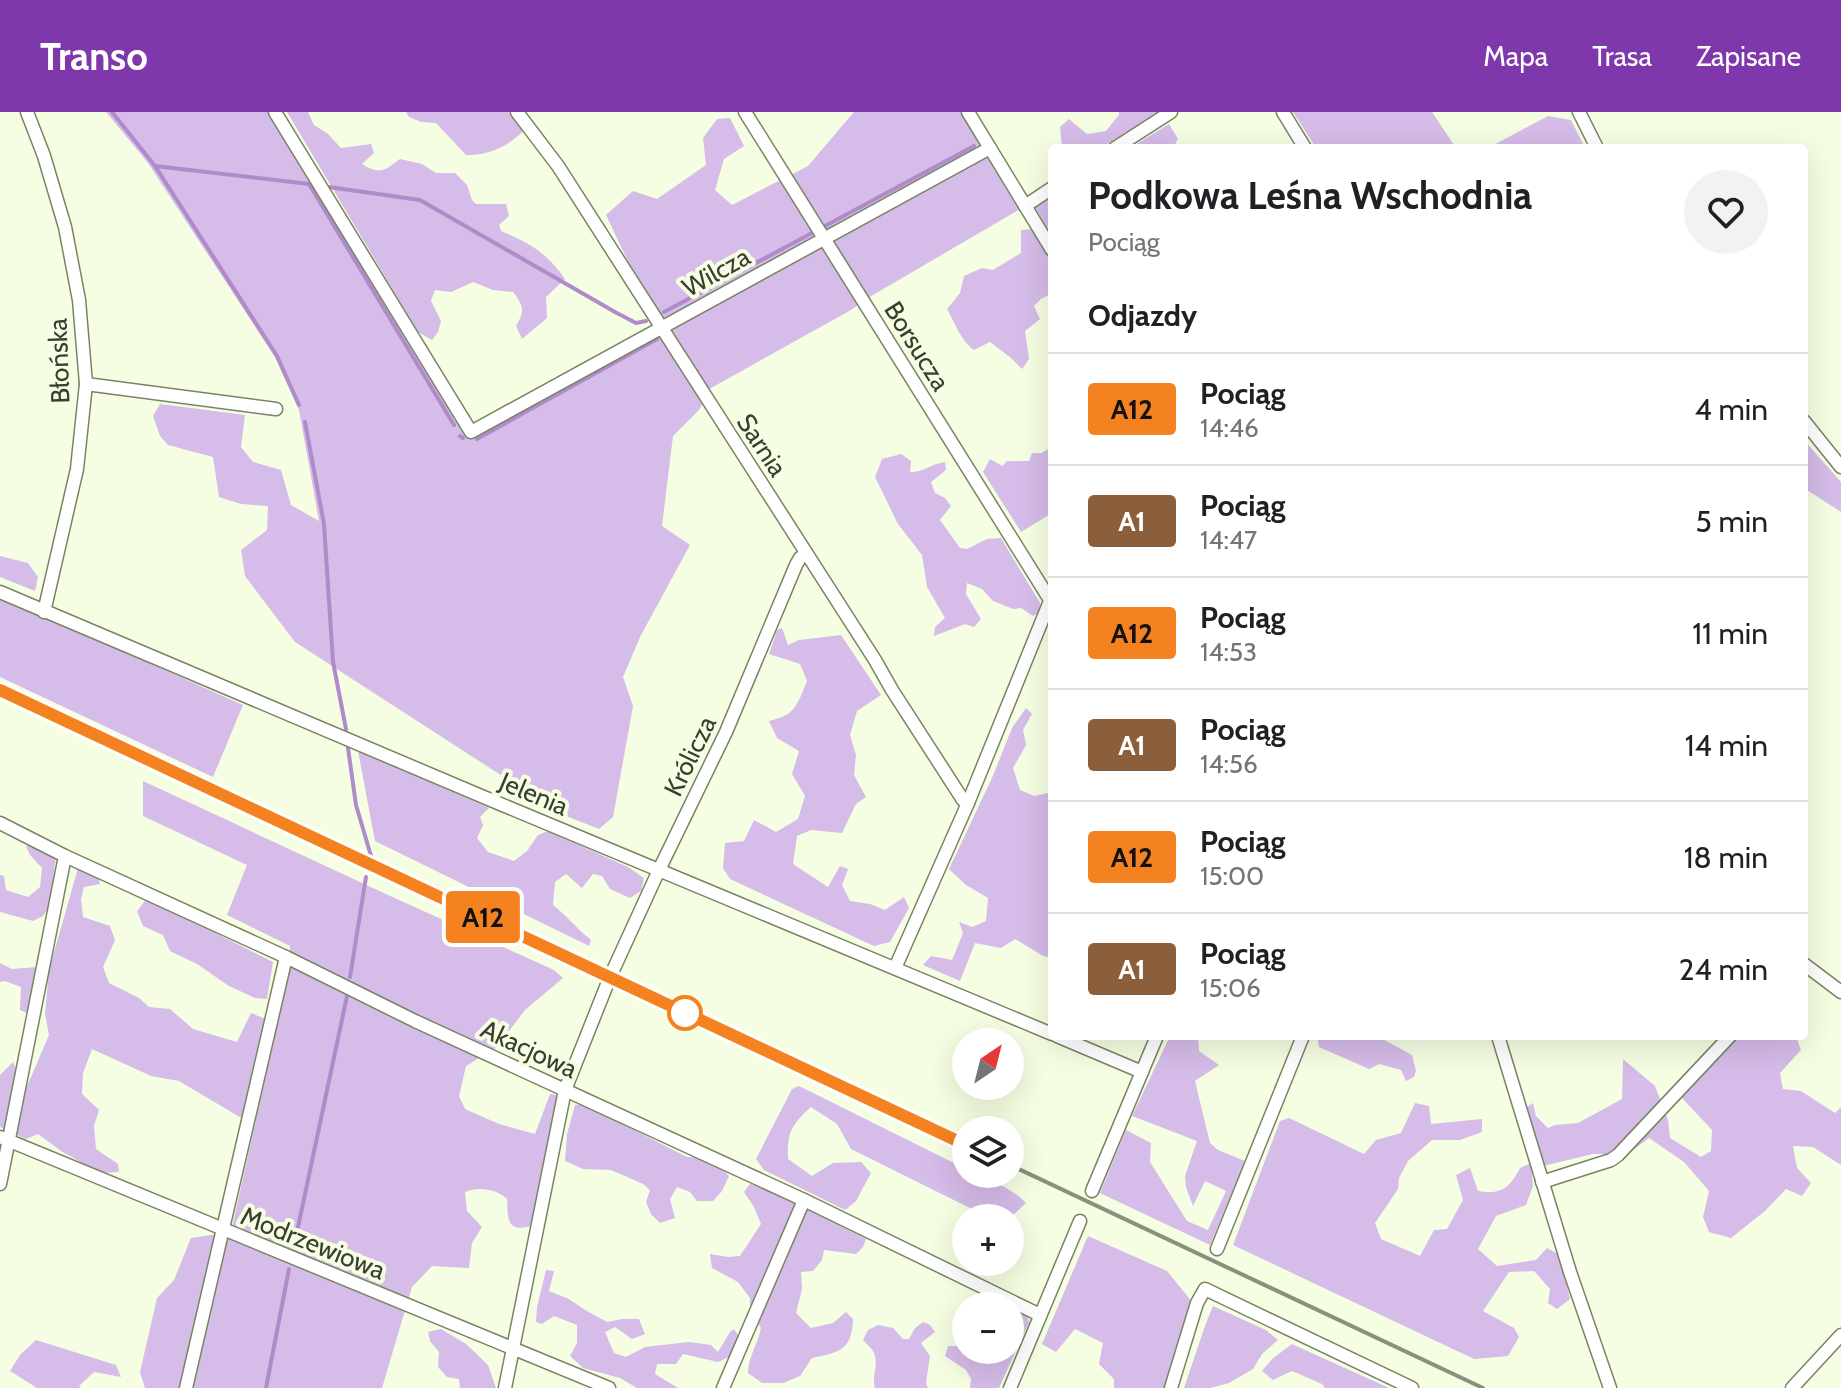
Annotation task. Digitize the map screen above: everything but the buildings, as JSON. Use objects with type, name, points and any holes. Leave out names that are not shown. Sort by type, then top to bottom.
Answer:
[{"type":"street","name":"Błońska","points":[[27,112],[65,227],[79,300],[86,384],[77,469],[44,612]]},
{"type":"street","name":"Wilcza","points":[[275,112],[471,432],[990,148]]},
{"type":"street","name":"Sarnia","points":[[517,112],[558,166],[943,769],[968,803]]},
{"type":"street","name":"Borsucza","points":[[745,112],[1048,597]]},
{"type":"street","points":[[968,112],[1048,243]]},
{"type":"street","points":[[1121,144],[1171,112]]},
{"type":"street","points":[[1283,112],[1303,144]]},
{"type":"street","points":[[1579,112],[1595,144]]},
{"type":"street","points":[[1025,206],[1048,191]]},
{"type":"street","points":[[86,384],[276,409]]},
{"type":"street","points":[[1808,426],[1841,467]]},
{"type":"street","name":"Królicza","points":[[505,1388],[565,1090],[610,977],[726,732],[796,565],[806,553]]},
{"type":"street","name":"Jelenia","points":[[0,592],[1048,1032]]},
{"type":"street","points":[[895,968],[968,803],[1048,609]]},
{"type":"street","name":"Akacjowa","points":[[0,823],[415,1021],[804,1200],[1040,1315]]},
{"type":"street","points":[[0,1184],[4,1139],[65,856]]},
{"type":"street","points":[[186,1388],[286,957]]},
{"type":"street","points":[[1808,967],[1841,992]]},
{"type":"street","name":"Jelenia","points":[[1067,1040],[1142,1072]]},
{"type":"street","points":[[1092,1191],[1155,1040]]},
{"type":"street","points":[[1217,1249],[1301,1040]]},
{"type":"street","points":[[1499,1040],[1570,1272],[1610,1388]]},
{"type":"street","points":[[1542,1182],[1618,1155],[1726,1040]]},
{"type":"street","name":"Modrzewiowa","points":[[4,1139],[609,1388]]},
{"type":"street","points":[[723,1388],[804,1200]]},
{"type":"street","points":[[1010,1388],[1080,1221]]},
{"type":"street","points":[[1171,1388],[1197,1303],[1205,1289],[1412,1388]]},
{"type":"street","points":[[1792,1388],[1841,1335]]},
{"type":"shaded area","points":[[106,112],[271,112],[468,431],[667,328],[633,272],[606,215],[633,191],[657,199],[706,165],[703,138],[717,119],[730,118],[744,146],[724,159],[715,190],[732,205],[808,166],[854,112],[962,112],[1022,208],[851,310],[711,388],[699,410],[673,436],[662,526],[690,545],[640,637],[623,677],[633,706],[613,817],[599,829],[561,814],[295,642],[245,576],[241,550],[267,530],[268,506],[241,504],[219,497],[213,457],[168,445],[160,436],[153,416],[160,404],[245,415],[241,447],[253,462],[281,470],[291,505],[319,521],[299,410],[275,357],[148,163]]},
{"type":"shaded area","points":[[287,112],[308,112],[314,125],[341,148],[371,144],[374,153],[362,164],[373,170],[382,170],[400,159],[422,164],[436,173],[455,173],[467,185],[476,204],[506,204],[509,216],[499,225],[501,231],[537,250],[565,279],[546,297],[547,318],[522,339],[516,326],[522,309],[513,292],[493,290],[473,282],[451,292],[435,290],[431,301],[441,321],[438,332],[432,340],[418,332]]},
{"type":"shaded area","points":[[406,112],[509,112],[523,131],[497,149],[466,155],[436,123],[421,122],[409,117]]},
{"type":"shaded area","points":[[1119,112],[1158,112],[1107,144],[1062,144],[1060,127],[1069,119],[1087,134],[1106,131]]},
{"type":"shaded area","points":[[1293,112],[1432,112],[1453,144],[1313,144]]},
{"type":"shaded area","points":[[1548,116],[1571,120],[1583,144],[1496,144]]},
{"type":"shaded area","points":[[1169,124],[1178,139],[1175,144],[1136,144]]},
{"type":"shaded area","points":[[1048,199],[1048,228],[1035,207]]},
{"type":"shaded area","points":[[1031,229],[1048,257],[1048,295],[1034,306],[1040,319],[1025,331],[1029,359],[1022,369],[990,342],[974,350],[969,346],[947,309],[960,293],[964,276],[982,268],[993,270],[1021,253],[1021,230]]},
{"type":"shaded area","points":[[1808,445],[1841,482],[1841,512],[1808,491]]},
{"type":"shaded area","points":[[1048,449],[1048,515],[1021,532],[983,472],[990,459],[1002,466],[1007,461],[1029,461],[1032,453]]},
{"type":"shaded area","points":[[901,454],[911,461],[910,472],[945,462],[946,470],[931,482],[935,493],[945,498],[951,506],[940,520],[960,548],[967,549],[987,539],[1001,538],[1040,603],[1041,612],[1033,616],[1021,608],[1013,609],[993,601],[982,589],[967,583],[966,594],[981,619],[974,627],[965,624],[934,636],[935,627],[945,618],[927,587],[922,555],[898,524],[875,477],[882,459]]},
{"type":"shaded area","points":[[0,556],[28,563],[38,577],[35,591],[0,577]]},
{"type":"shaded area","points":[[0,597],[243,705],[213,777],[0,677]]},
{"type":"shaded area","points":[[782,628],[788,645],[799,640],[841,635],[881,695],[857,711],[850,735],[856,755],[854,775],[866,797],[856,804],[842,833],[811,830],[797,836],[793,864],[828,887],[840,866],[848,869],[842,885],[850,901],[885,910],[904,897],[909,908],[890,942],[874,946],[730,879],[723,868],[725,843],[744,841],[754,820],[776,832],[798,819],[805,796],[792,774],[799,751],[777,738],[769,721],[785,716],[794,708],[807,681],[800,664],[769,654],[777,630]]},
{"type":"shaded area","points":[[1026,708],[1032,714],[1023,730],[1026,745],[1013,768],[1020,790],[1034,796],[1048,793],[1048,957],[1015,939],[1001,948],[975,943],[960,981],[923,965],[931,956],[952,960],[963,933],[959,922],[972,927],[986,921],[988,898],[966,885],[949,869],[1012,728]]},
{"type":"shaded area","points":[[358,751],[489,808],[480,817],[483,825],[477,838],[488,852],[514,861],[527,851],[538,835],[548,831],[628,867],[644,878],[641,891],[630,898],[610,889],[602,876],[593,874],[582,888],[566,874],[555,882],[553,905],[591,940],[589,946],[375,841]]},
{"type":"shaded area","points":[[143,781],[554,970],[563,978],[525,1010],[496,1048],[466,1066],[459,1096],[465,1109],[499,1124],[535,1134],[550,1094],[560,1096],[531,1226],[513,1226],[508,1218],[507,1199],[498,1193],[481,1189],[465,1192],[467,1211],[482,1227],[472,1243],[469,1268],[432,1266],[412,1287],[382,1388],[145,1388],[140,1372],[157,1298],[174,1280],[191,1238],[231,1232],[256,1120],[243,1119],[179,1081],[151,1076],[92,1049],[83,1073],[82,1094],[99,1110],[94,1126],[96,1149],[118,1164],[119,1172],[100,1173],[38,1134],[26,1139],[0,1127],[0,1075],[13,1062],[25,1091],[49,1035],[45,1014],[49,970],[78,868],[99,879],[100,884],[84,887],[81,899],[83,917],[110,926],[115,940],[103,967],[109,983],[139,998],[149,1007],[170,1009],[193,1029],[237,1042],[251,1013],[263,1018],[279,1016],[289,971],[290,946],[227,915],[247,865],[143,816]]},
{"type":"shaded area","points":[[34,843],[56,856],[49,907],[43,916],[33,921],[0,912],[0,875],[4,876],[6,890],[28,897],[40,887],[42,868],[26,846]]},
{"type":"shaded area","points":[[145,901],[164,907],[273,962],[267,999],[255,998],[229,986],[197,964],[170,951],[163,935],[143,926],[137,911]]},
{"type":"shaded area","points":[[0,963],[12,969],[37,967],[29,1014],[20,1010],[21,987],[0,982]]},
{"type":"shaded area","points":[[1168,1040],[1198,1040],[1199,1051],[1219,1065],[1195,1081],[1210,1143],[1218,1150],[1245,1161],[1210,1245],[1100,1193],[1126,1130],[1151,1143],[1150,1162],[1187,1221],[1208,1230],[1226,1191],[1205,1181],[1193,1206],[1185,1176],[1197,1141],[1132,1116]]},
{"type":"shaded area","points":[[1318,1040],[1384,1040],[1412,1055],[1416,1071],[1414,1077],[1406,1081],[1401,1070],[1379,1064],[1369,1069],[1319,1047]]},
{"type":"shaded area","points":[[1732,1040],[1797,1040],[1801,1050],[1780,1073],[1783,1089],[1801,1091],[1835,1113],[1841,1107],[1841,1165],[1813,1147],[1793,1146],[1797,1168],[1811,1183],[1802,1196],[1786,1189],[1765,1211],[1731,1238],[1709,1232],[1703,1217],[1709,1191],[1684,1162],[1649,1138],[1628,1154],[1593,1154],[1543,1166],[1527,1107],[1533,1103],[1536,1116],[1548,1128],[1578,1123],[1622,1099],[1623,1059],[1655,1086],[1668,1120],[1670,1138],[1701,1157],[1711,1151],[1712,1130],[1681,1097]]},
{"type":"shaded area","points":[[799,1086],[952,1162],[952,1188],[1005,1188],[1026,1203],[962,1204],[851,1149],[837,1124],[811,1107],[792,1130],[788,1159],[812,1176],[833,1163],[861,1162],[871,1173],[856,1201],[845,1210],[764,1170],[756,1159],[792,1089]]},
{"type":"shaded area","points":[[1415,1103],[1429,1106],[1431,1124],[1482,1119],[1482,1132],[1460,1140],[1432,1140],[1408,1161],[1399,1178],[1398,1189],[1375,1223],[1381,1239],[1420,1256],[1434,1230],[1447,1229],[1463,1200],[1456,1175],[1470,1168],[1478,1191],[1493,1192],[1508,1185],[1520,1168],[1531,1163],[1533,1186],[1526,1205],[1496,1216],[1478,1249],[1497,1266],[1536,1260],[1547,1248],[1560,1255],[1570,1299],[1557,1309],[1548,1303],[1550,1289],[1534,1271],[1509,1272],[1483,1311],[1514,1328],[1519,1337],[1508,1356],[1474,1359],[1233,1245],[1280,1121],[1289,1118],[1364,1154],[1376,1140],[1401,1133]]},
{"type":"shaded area","points":[[583,1104],[687,1157],[716,1165],[729,1176],[722,1191],[713,1201],[697,1201],[690,1192],[677,1187],[670,1199],[675,1218],[660,1223],[651,1214],[646,1202],[650,1190],[643,1184],[611,1170],[583,1169],[565,1161],[567,1134],[575,1105]]},
{"type":"shaded area","points":[[750,1184],[767,1189],[866,1239],[856,1254],[824,1250],[822,1260],[813,1271],[801,1272],[802,1289],[796,1313],[811,1328],[833,1323],[846,1312],[853,1319],[852,1330],[847,1344],[842,1348],[812,1358],[800,1376],[783,1383],[762,1383],[748,1373],[761,1328],[750,1309],[750,1298],[738,1282],[712,1268],[710,1254],[740,1256],[761,1224],[744,1192]]},
{"type":"shaded area","points":[[1088,1236],[1167,1271],[1193,1303],[1167,1388],[1114,1388],[1114,1379],[1099,1364],[1103,1343],[1075,1329],[1056,1352],[1042,1344]]},
{"type":"shaded area","points":[[546,1270],[554,1271],[549,1291],[607,1322],[639,1319],[645,1334],[632,1339],[615,1327],[605,1332],[614,1353],[626,1357],[645,1347],[689,1342],[711,1345],[718,1352],[734,1329],[739,1337],[729,1357],[718,1362],[683,1354],[676,1364],[657,1364],[655,1374],[678,1388],[637,1388],[620,1378],[583,1368],[570,1356],[577,1343],[577,1325],[554,1316],[542,1324],[536,1322]]},
{"type":"shaded area","points":[[1213,1306],[1266,1330],[1278,1340],[1262,1354],[1253,1369],[1229,1383],[1210,1388],[1184,1388],[1205,1326]]},
{"type":"shaded area","points":[[1024,1312],[1029,1322],[1024,1333]]},
{"type":"shaded area","points":[[923,1322],[935,1332],[921,1343],[930,1356],[928,1388],[875,1388],[875,1356],[863,1340],[868,1330],[878,1325],[893,1328],[903,1339],[909,1339]]},
{"type":"shaded area","points":[[441,1329],[466,1344],[488,1365],[496,1388],[460,1388],[459,1379],[447,1377],[438,1367],[439,1352],[430,1341],[428,1332]]},
{"type":"shaded area","points":[[36,1340],[116,1365],[121,1377],[94,1372],[79,1386],[81,1388],[37,1388],[10,1371],[20,1355]]},
{"type":"shaded area","points":[[1292,1344],[1389,1388],[1325,1388],[1292,1371],[1273,1380],[1262,1371]]},
{"type":"shaded area","points":[[948,1346],[952,1346],[952,1361],[945,1356]]},
{"type":"shaded area","points":[[957,1364],[1010,1364],[999,1388],[970,1388],[971,1379],[966,1370]]},
{"type":"waterway","points":[[112,112],[155,166],[277,356],[299,405]]},
{"type":"waterway","points":[[825,226],[974,146]]},
{"type":"waterway","points":[[155,166],[309,184],[454,425]]},
{"type":"waterway","points":[[329,187],[420,200],[615,312],[636,323],[646,321]]},
{"type":"waterway","points":[[664,312],[812,233]]},
{"type":"waterway","points":[[477,439],[657,339]]},
{"type":"waterway","points":[[305,422],[324,524],[333,662],[346,729]]},
{"type":"waterway","points":[[348,748],[356,805],[371,856]]},
{"type":"waterway","points":[[350,977],[366,877]]},
{"type":"waterway","points":[[294,1246],[347,996]]},
{"type":"waterway","points":[[266,1388],[289,1269]]},
{"type":"railway","points":[[0,690],[952,1138]]},
{"type":"railway","points":[[1024,1172],[1483,1388]]},
{"type":"train","name":"A12","points":[[0,690],[952,1138]]}]
